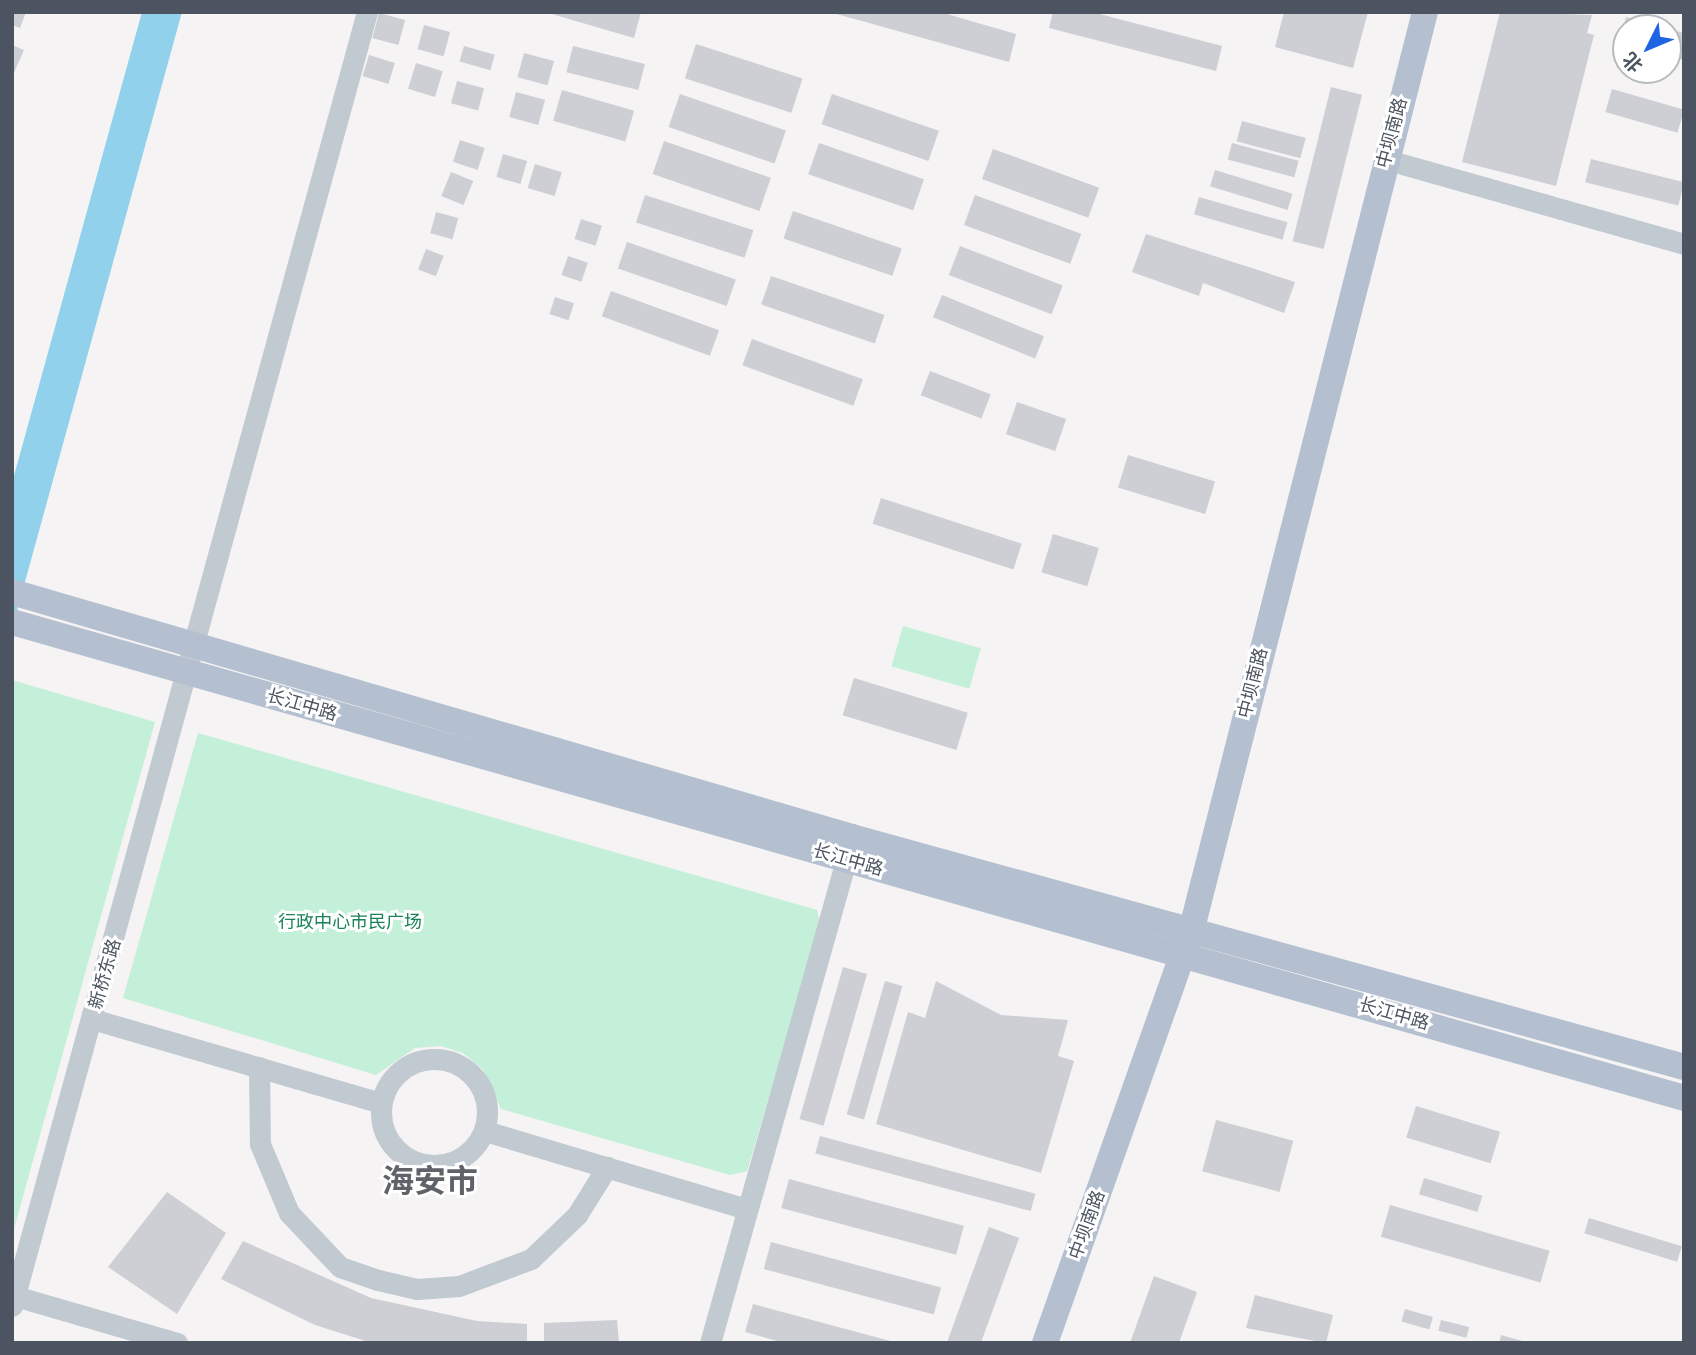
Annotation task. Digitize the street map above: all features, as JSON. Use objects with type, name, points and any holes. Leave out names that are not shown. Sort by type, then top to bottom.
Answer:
[{"type":"main road","name":"中坝南路","points":[[1045,1343],[1197,943],[1425,12]]},
{"type":"main road","name":"中坝南路","points":[[1064,1343],[1197,943],[1444,12]]},
{"type":"main road","name":"长江中路","points":[[21,595],[198,643],[849,848]]},
{"type":"main road","name":"长江中路","points":[[18,623],[189,673],[1197,943],[1684,1067]]},
{"type":"main road","name":"长江中路","points":[[1197,943],[1684,1098]]},
{"type":"street","name":"新桥东路","points":[[14,1301],[198,643],[367,12]]},
{"type":"street","points":[[1402,164],[1684,244]]},
{"type":"street","points":[[710,1343],[849,848]]},
{"type":"street","points":[[92,1019],[381,1103]]},
{"type":"street","points":[[448,1060],[482,1088],[485,1131],[454,1162],[411,1161],[386,1136],[381,1103],[405,1066],[448,1060]]},
{"type":"street","points":[[259,1067],[260,1144],[289,1213],[340,1266],[378,1280],[417,1289],[459,1286],[531,1259],[577,1215],[607,1167]]},
{"type":"street","points":[[485,1131],[747,1209]]},
{"type":"street","points":[[14,1301],[177,1343]]},
{"type":"green space","points":[[903,626],[981,648],[969,689],[891,666]]},
{"type":"green space","points":[[12,680],[155,722],[12,1236]]},
{"type":"green space","name":"行政中心市民广场","points":[[198,733],[817,910],[820,925],[747,1171],[730,1175],[501,1109],[482,1069],[463,1053],[441,1046],[415,1048],[376,1075],[123,998]]},
{"type":"water","points":[[142,12],[182,12],[12,629],[12,483]]},
{"type":"building","points":[[12,12],[26,12],[20,28],[12,25]]},
{"type":"building","points":[[545,12],[641,12],[634,38]]},
{"type":"building","points":[[940,12],[1016,34],[1009,62],[833,13]]},
{"type":"building","points":[[1053,12],[1092,12],[1222,46],[1216,71],[1049,28]]},
{"type":"building","points":[[1284,12],[1368,12],[1353,68],[1275,47]]},
{"type":"building","points":[[1500,12],[1592,15],[1587,33],[1594,35],[1556,186],[1462,162]]},
{"type":"building","points":[[379,13],[405,20],[398,45],[372,38]]},
{"type":"building","points":[[424,25],[450,32],[444,56],[418,49]]},
{"type":"building","points":[[1682,32],[1684,33],[1682,60]]},
{"type":"building","points":[[696,44],[803,79],[791,113],[685,78]]},
{"type":"building","points":[[12,45],[24,50],[12,77]]},
{"type":"building","points":[[464,46],[495,55],[490,70],[460,61]]},
{"type":"building","points":[[573,46],[645,64],[638,90],[566,72]]},
{"type":"building","points":[[524,53],[554,61],[547,85],[518,77]]},
{"type":"building","points":[[369,55],[395,63],[388,84],[363,76]]},
{"type":"building","points":[[416,63],[443,71],[435,97],[408,89]]},
{"type":"building","points":[[457,81],[484,88],[478,110],[451,103]]},
{"type":"building","points":[[1331,87],[1362,95],[1324,249],[1293,241]]},
{"type":"building","points":[[1612,89],[1684,110],[1677,133],[1605,112]]},
{"type":"building","points":[[562,90],[634,111],[625,141],[553,121]]},
{"type":"building","points":[[516,92],[545,100],[538,125],[509,117]]},
{"type":"building","points":[[680,94],[786,130],[775,164],[669,127]]},
{"type":"building","points":[[832,94],[939,131],[928,161],[822,124]]},
{"type":"building","points":[[1242,121],[1306,138],[1300,158],[1237,141]]},
{"type":"building","points":[[460,140],[485,148],[478,170],[453,162]]},
{"type":"building","points":[[664,141],[771,178],[759,211],[653,174]]},
{"type":"building","points":[[819,143],[924,179],[913,210],[808,174]]},
{"type":"building","points":[[1232,143],[1299,161],[1294,177],[1228,159]]},
{"type":"building","points":[[993,149],[1099,188],[1088,218],[982,179]]},
{"type":"building","points":[[503,154],[527,161],[520,184],[496,177]]},
{"type":"building","points":[[1591,159],[1684,182],[1678,206],[1585,182]]},
{"type":"building","points":[[535,164],[562,172],[554,196],[528,188]]},
{"type":"building","points":[[1215,170],[1292,194],[1287,210],[1210,186]]},
{"type":"building","points":[[451,172],[473,181],[464,205],[441,196]]},
{"type":"building","points":[[645,195],[753,230],[744,258],[636,223]]},
{"type":"building","points":[[975,195],[1081,234],[1070,264],[964,225]]},
{"type":"building","points":[[1199,197],[1287,222],[1282,240],[1194,214]]},
{"type":"building","points":[[793,211],[902,248],[892,276],[784,238]]},
{"type":"building","points":[[436,212],[458,218],[453,239],[430,233]]},
{"type":"building","points":[[581,219],[602,226],[595,246],[575,239]]},
{"type":"building","points":[[1146,234],[1295,282],[1284,313],[1203,283],[1199,296],[1132,272]]},
{"type":"building","points":[[627,242],[736,279],[727,306],[618,268]]},
{"type":"building","points":[[960,246],[1063,285],[1052,314],[949,275]]},
{"type":"building","points":[[426,249],[444,256],[436,276],[418,270]]},
{"type":"building","points":[[568,256],[588,263],[581,282],[561,275]]},
{"type":"building","points":[[771,276],[884,315],[875,343],[761,304]]},
{"type":"building","points":[[611,291],[719,330],[710,356],[602,316]]},
{"type":"building","points":[[942,295],[1044,336],[1035,358],[933,317]]},
{"type":"building","points":[[555,297],[574,303],[568,320],[549,314]]},
{"type":"building","points":[[752,339],[863,379],[853,406],[742,365]]},
{"type":"building","points":[[930,371],[991,394],[981,419],[921,395]]},
{"type":"building","points":[[1017,402],[1066,419],[1055,451],[1006,434]]},
{"type":"building","points":[[1128,455],[1215,482],[1205,514],[1118,488]]},
{"type":"building","points":[[881,498],[1022,544],[1013,569],[873,524]]},
{"type":"building","points":[[1053,534],[1099,548],[1087,586],[1041,572]]},
{"type":"building","points":[[854,678],[968,713],[956,750],[843,715]]},
{"type":"building","points":[[843,967],[867,974],[823,1126],[799,1119]]},
{"type":"building","points":[[885,981],[902,986],[864,1120],[847,1115]]},
{"type":"building","points":[[936,981],[1001,1015],[1068,1020],[1058,1056],[1074,1061],[1041,1173],[876,1124],[908,1012],[925,1018]]},
{"type":"building","points":[[1416,1106],[1500,1132],[1491,1163],[1406,1138]]},
{"type":"building","points":[[1216,1120],[1293,1141],[1280,1192],[1202,1171]]},
{"type":"building","points":[[820,1136],[1035,1194],[1031,1211],[815,1153]]},
{"type":"building","points":[[1424,1178],[1482,1196],[1477,1212],[1419,1194]]},
{"type":"building","points":[[789,1179],[964,1226],[956,1255],[781,1208]]},
{"type":"building","points":[[167,1192],[226,1233],[177,1314],[108,1267]]},
{"type":"building","points":[[1390,1205],[1550,1251],[1540,1282],[1381,1237]]},
{"type":"building","points":[[1589,1218],[1682,1246],[1677,1262],[1584,1233]]},
{"type":"building","points":[[989,1227],[1019,1238],[981,1343],[947,1343]]},
{"type":"building","points":[[243,1241],[371,1298],[477,1321],[527,1324],[527,1343],[372,1343],[315,1325],[221,1279]]},
{"type":"building","points":[[771,1242],[941,1288],[934,1315],[764,1269]]},
{"type":"building","points":[[1154,1276],[1197,1292],[1179,1343],[1130,1343]]},
{"type":"building","points":[[1255,1295],[1333,1315],[1326,1343],[1246,1328]]},
{"type":"building","points":[[753,1304],[894,1343],[784,1343],[745,1332]]},
{"type":"building","points":[[1405,1309],[1433,1317],[1429,1329],[1401,1321]]},
{"type":"building","points":[[617,1320],[619,1343],[544,1343],[544,1323]]},
{"type":"building","points":[[1441,1320],[1469,1327],[1466,1338],[1438,1331]]},
{"type":"building","points":[[1501,1335],[1526,1342],[1526,1343],[1499,1343]]},
{"type":"district","name":"海安市","points":[[430,1181]]}]
